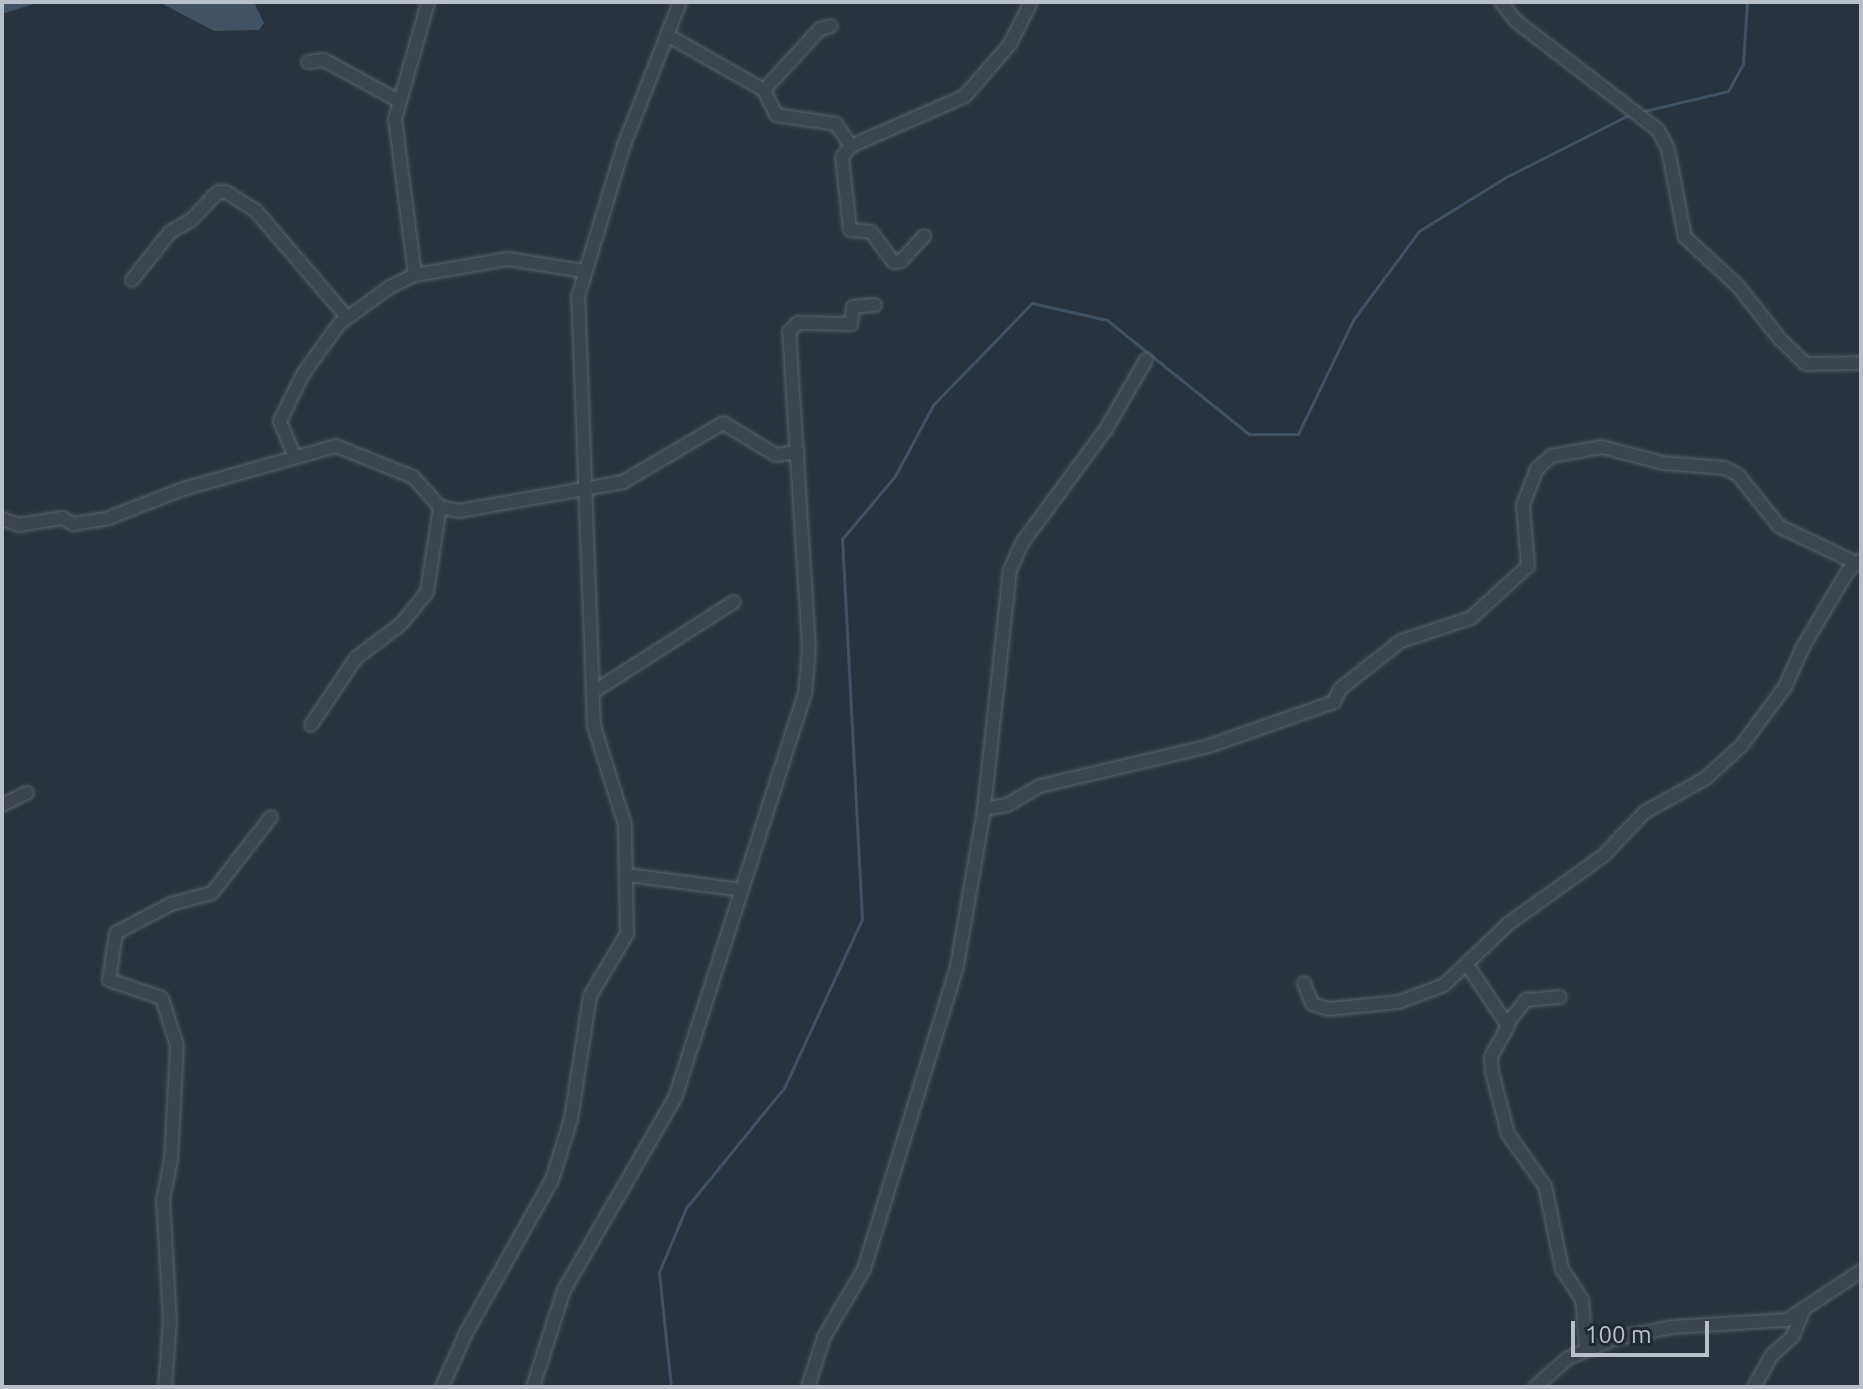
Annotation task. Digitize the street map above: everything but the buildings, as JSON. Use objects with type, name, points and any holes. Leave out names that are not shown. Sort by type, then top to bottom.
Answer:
[{"type":"street","points":[[415,275],[395,127],[399,101],[428,2]]},
{"type":"street","points":[[442,1387],[466,1333],[552,1180],[571,1119],[590,996],[627,934],[628,875],[622,812],[595,732],[577,333],[583,271],[680,2]]},
{"type":"street","points":[[924,236],[901,261],[894,262],[871,232],[850,230],[842,157],[851,146],[965,96],[1010,44],[1031,2]]},
{"type":"street","points":[[1501,2],[1516,21],[1664,137],[1682,229],[1692,247],[1738,286],[1802,361],[1861,363]]},
{"type":"street","points":[[764,90],[820,29],[831,26]]},
{"type":"street","points":[[667,35],[764,90],[772,113],[826,119],[851,146]]},
{"type":"street","points":[[308,62],[324,60],[399,101]]},
{"type":"street","points":[[132,280],[170,232],[190,221],[218,192],[226,192],[256,211],[347,317]]},
{"type":"street","points":[[295,457],[282,430],[283,412],[317,352],[347,317],[415,275],[521,258],[583,271]]},
{"type":"street","points":[[533,1387],[564,1290],[675,1098],[807,675],[798,452],[789,332],[798,323],[851,324],[853,307],[875,305]]},
{"type":"street","points":[[808,1387],[824,1337],[864,1269],[938,1032],[962,943],[984,809],[1010,570],[1022,543],[1106,429],[1146,360]]},
{"type":"street","points":[[2,519],[19,525],[62,518],[68,524],[97,521],[321,448],[348,449],[413,477],[440,507],[459,511],[623,482],[723,423],[776,455],[798,452]]},
{"type":"street","points":[[984,809],[1007,805],[1040,786],[1209,746],[1334,702],[1340,689],[1401,641],[1471,618],[1528,566],[1523,505],[1537,469],[1551,456],[1602,447],[1663,463],[1725,468],[1738,475],[1779,526],[1858,561],[1804,645],[1785,687],[1742,745],[1706,778],[1645,812],[1603,856],[1508,924],[1468,966],[1417,998],[1329,1009],[1312,1004],[1304,983]]},
{"type":"street","points":[[311,725],[356,658],[401,624],[427,592],[440,507]]},
{"type":"street","points":[[593,692],[734,602]]},
{"type":"street","points":[[2,805],[27,793]]},
{"type":"street","points":[[165,1387],[170,1321],[163,1200],[171,1160],[177,1046],[162,998],[109,980],[113,948],[118,928],[212,893],[271,817]]},
{"type":"street","points":[[628,875],[742,890]]},
{"type":"street","points":[[1468,966],[1507,1024]]},
{"type":"street","points":[[1560,997],[1526,1000],[1507,1024],[1491,1066],[1508,1134],[1545,1186],[1562,1269],[1582,1300],[1586,1349]]},
{"type":"street","points":[[1535,1387],[1554,1368],[1586,1349],[1638,1333],[1779,1322],[1803,1311],[1861,1271]]},
{"type":"street","points":[[1754,1387],[1772,1355],[1793,1336],[1803,1311]]},
{"type":"water","points":[[2,2],[40,2],[2,14]]},
{"type":"water","points":[[159,2],[254,2],[264,23],[259,30],[214,31]]},
{"type":"waterway","points":[[1640,112],[1728,91],[1743,64],[1747,2]]},
{"type":"waterway","points":[[671,1387],[659,1272],[686,1208],[784,1088],[862,919],[842,539],[895,476],[933,405],[1032,303],[1107,320],[1249,434],[1298,434],[1353,320],[1419,231],[1506,177],[1629,115]]}]
